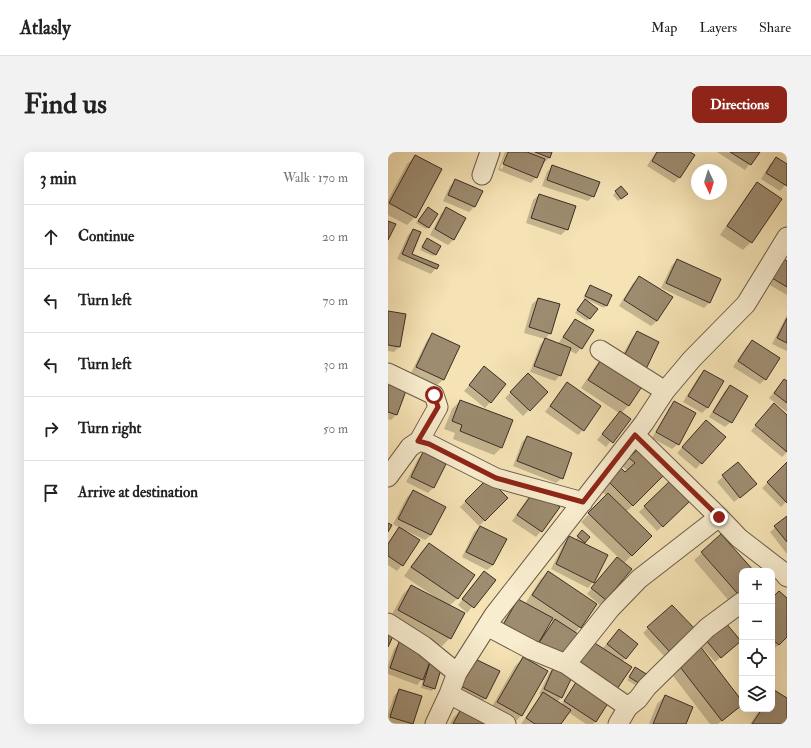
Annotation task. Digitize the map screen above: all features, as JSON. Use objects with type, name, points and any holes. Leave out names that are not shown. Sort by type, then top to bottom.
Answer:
[{"type":"street","points":[[482,175],[490,152]]},
{"type":"street","points":[[435,724],[457,673],[487,626],[528,571],[635,435],[665,391],[692,359],[746,304],[787,237]]},
{"type":"street","points":[[600,350],[665,391]]},
{"type":"street","points":[[388,374],[434,395],[438,407],[418,441],[410,447],[388,477]]},
{"type":"street","points":[[635,435],[739,538],[782,574]]},
{"type":"street","points":[[418,441],[429,444],[496,478],[583,502]]},
{"type":"street","points":[[566,664],[610,609],[640,579],[719,517]]},
{"type":"street","points":[[618,724],[628,707],[638,699],[647,687],[708,628],[739,604]]},
{"type":"street","points":[[388,623],[424,646],[457,673]]},
{"type":"street","points":[[487,626],[532,650],[566,664],[628,707]]},
{"type":"street","points":[[449,694],[506,724]]},
{"type":"building","points":[[508,152],[527,152],[545,159],[537,178],[503,164]]},
{"type":"building","points":[[535,152],[552,152],[550,158]]},
{"type":"building","points":[[657,152],[690,152],[695,155],[680,178],[652,161]]},
{"type":"building","points":[[730,152],[760,152],[751,165]]},
{"type":"building","points":[[415,155],[442,169],[416,218],[389,203]]},
{"type":"building","points":[[776,157],[787,164],[787,186],[766,173]]},
{"type":"building","points":[[552,165],[600,182],[594,197],[547,180]]},
{"type":"building","points":[[455,179],[483,191],[475,207],[448,195]]},
{"type":"building","points":[[757,182],[782,199],[752,243],[727,226]]},
{"type":"building","points":[[621,186],[628,194],[621,199],[615,191]]},
{"type":"building","points":[[539,194],[576,206],[568,230],[531,218]]},
{"type":"building","points":[[428,207],[438,214],[429,228],[418,221]]},
{"type":"building","points":[[446,207],[466,218],[454,240],[435,229]]},
{"type":"building","points":[[388,221],[396,224],[388,240]]},
{"type":"building","points":[[413,229],[421,232],[412,254],[439,265],[437,269],[402,254]]},
{"type":"building","points":[[427,238],[441,246],[436,255],[422,247]]},
{"type":"building","points":[[677,259],[721,279],[710,303],[666,283]]},
{"type":"building","points":[[784,259],[787,261],[787,287],[772,278]]},
{"type":"building","points":[[639,276],[673,297],[657,321],[624,300]]},
{"type":"building","points":[[590,285],[612,295],[607,306],[585,296]]},
{"type":"building","points":[[538,298],[560,304],[551,334],[529,327]]},
{"type":"building","points":[[585,299],[598,309],[590,319],[577,310]]},
{"type":"building","points":[[388,311],[406,314],[400,347],[388,345]]},
{"type":"building","points":[[787,318],[787,343],[777,338]]},
{"type":"building","points":[[575,319],[594,330],[582,349],[563,337]]},
{"type":"building","points":[[637,331],[659,342],[646,369],[623,358]]},
{"type":"building","points":[[432,333],[460,346],[444,380],[416,367]]},
{"type":"building","points":[[545,338],[571,348],[561,376],[534,366]]},
{"type":"building","points":[[752,340],[780,358],[766,380],[738,361]]},
{"type":"building","points":[[604,355],[645,382],[629,406],[588,380]]},
{"type":"building","points":[[484,366],[506,384],[491,403],[469,385]]},
{"type":"building","points":[[704,370],[724,381],[708,408],[688,396]]},
{"type":"building","points":[[528,373],[548,392],[530,411],[510,392]]},
{"type":"building","points":[[784,379],[787,381],[787,403],[774,393]]},
{"type":"building","points":[[388,381],[407,388],[397,415],[388,412]]},
{"type":"building","points":[[567,382],[601,406],[584,431],[550,406]]},
{"type":"building","points":[[730,385],[748,396],[732,423],[713,412]]},
{"type":"building","points":[[460,400],[513,420],[502,448],[460,431],[462,425],[452,421]]},
{"type":"building","points":[[674,401],[696,413],[679,445],[656,432]]},
{"type":"building","points":[[774,403],[787,415],[787,452],[755,425]]},
{"type":"building","points":[[620,411],[631,419],[613,443],[602,434]]},
{"type":"building","points":[[706,420],[726,437],[702,464],[682,447]]},
{"type":"building","points":[[527,436],[572,453],[563,479],[517,461]]},
{"type":"building","points":[[639,448],[665,474],[633,506],[607,480],[620,467],[625,472],[635,463],[629,458]]},
{"type":"building","points":[[423,452],[446,464],[434,488],[411,477]]},
{"type":"building","points":[[738,462],[757,484],[740,498],[722,475]]},
{"type":"building","points":[[787,462],[787,503],[767,482]]},
{"type":"building","points":[[488,478],[508,498],[485,521],[465,501]]},
{"type":"building","points":[[672,479],[691,500],[663,527],[644,506]]},
{"type":"building","points":[[413,490],[446,507],[431,535],[398,519]]},
{"type":"building","points":[[535,490],[560,507],[542,532],[517,515]]},
{"type":"building","points":[[608,493],[652,536],[632,556],[588,513]]},
{"type":"building","points":[[787,516],[787,542],[774,526]]},
{"type":"building","points":[[388,523],[392,525],[388,532]]},
{"type":"building","points":[[480,526],[507,539],[493,565],[466,552]]},
{"type":"building","points":[[399,527],[420,540],[403,566],[388,556],[388,544]]},
{"type":"building","points":[[582,530],[590,537],[585,543],[577,536]]},
{"type":"building","points":[[721,534],[751,568],[739,568],[738,594],[701,552]]},
{"type":"building","points":[[569,536],[608,555],[594,583],[556,564]]},
{"type":"building","points":[[429,543],[475,575],[458,599],[411,567]]},
{"type":"building","points":[[617,557],[632,569],[606,600],[591,588]]},
{"type":"building","points":[[484,571],[496,580],[474,608],[462,599]]},
{"type":"building","points":[[548,571],[597,604],[581,628],[532,595]]},
{"type":"building","points":[[411,585],[465,613],[451,639],[398,610]]},
{"type":"building","points":[[779,591],[787,598],[787,637],[779,645],[775,642],[775,595]]},
{"type":"building","points":[[518,599],[553,618],[538,644],[503,625]]},
{"type":"building","points":[[672,605],[695,629],[670,652],[647,627]]},
{"type":"building","points":[[555,619],[581,636],[564,661],[538,644]]},
{"type":"building","points":[[725,622],[739,639],[739,643],[721,658],[705,639]]},
{"type":"building","points":[[388,629],[395,632],[388,647]]},
{"type":"building","points":[[619,629],[638,644],[626,659],[607,644]]},
{"type":"building","points":[[590,640],[632,667],[615,692],[573,666]]},
{"type":"building","points":[[399,642],[433,654],[423,680],[390,668]]},
{"type":"building","points":[[700,646],[739,697],[739,707],[722,721],[677,663]]},
{"type":"building","points":[[471,657],[500,671],[486,699],[457,684]]},
{"type":"building","points":[[523,657],[548,671],[522,716],[497,702]]},
{"type":"building","points":[[430,662],[442,666],[435,689],[423,685]]},
{"type":"building","points":[[554,666],[573,675],[562,698],[544,689]]},
{"type":"building","points":[[635,667],[648,675],[642,685],[629,677]]},
{"type":"building","points":[[580,676],[612,697],[596,722],[564,701]]},
{"type":"building","points":[[399,689],[422,696],[413,724],[390,717]]},
{"type":"building","points":[[775,691],[787,698],[786,724],[752,724],[760,712],[775,712]]},
{"type":"building","points":[[543,692],[571,710],[561,724],[535,724],[526,718]]},
{"type":"building","points":[[665,695],[693,707],[686,724],[653,724]]},
{"type":"building","points":[[461,709],[492,724],[453,724]]},
{"type":"route","points":[[434,395],[438,407],[418,441],[429,444],[496,478],[583,502],[635,435],[719,517]]}]
